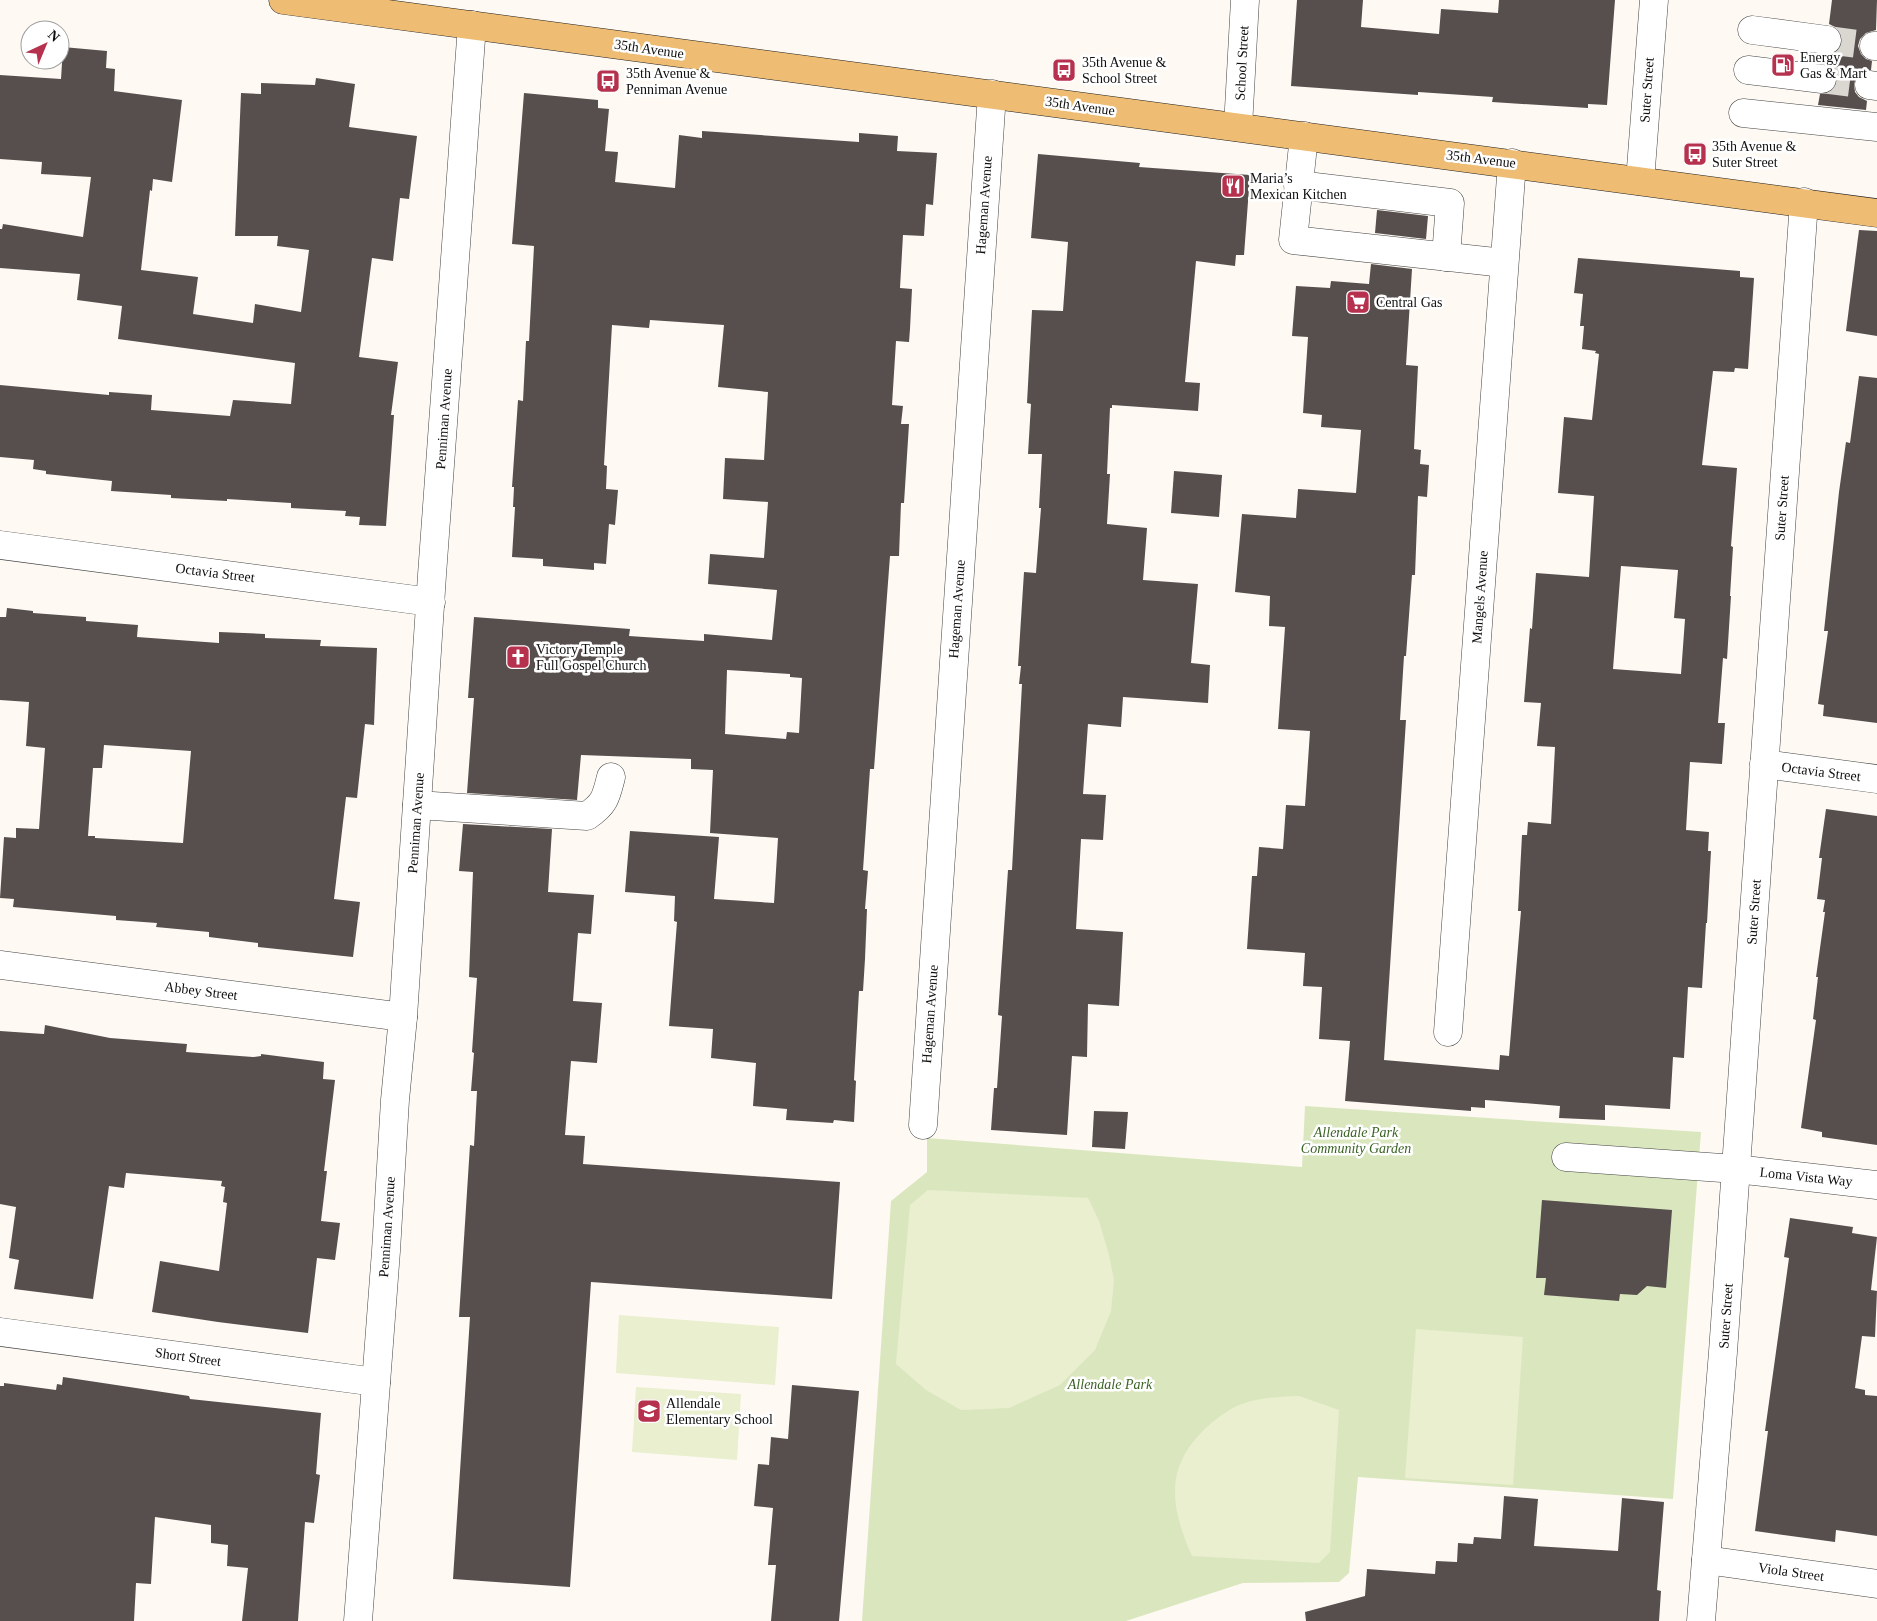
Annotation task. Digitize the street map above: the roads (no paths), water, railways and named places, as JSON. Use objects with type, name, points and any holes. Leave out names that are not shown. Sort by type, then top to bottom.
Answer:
[{"type":"main road","name":"35th Avenue","points":[[283,0],[1877,213]]},
{"type":"street","name":"School Street","points":[[1238,127],[1245,0]]},
{"type":"street","name":"Suter Street","points":[[1640,181],[1654,0]]},
{"type":"street","name":"Penniman Avenue","points":[[358,1621],[386,1251],[395,1100],[403,1017],[472,25]]},
{"type":"street","points":[[1752,30],[1827,40]]},
{"type":"street","points":[[1748,70],[1822,79]]},
{"type":"street","name":"Hageman Avenue","points":[[923,1124],[992,94]]},
{"type":"street","points":[[1743,113],[1877,127]]},
{"type":"street","points":[[1304,136],[1293,240],[1504,263]]},
{"type":"street","name":"Mangels Avenue","points":[[1448,1032],[1512,163]]},
{"type":"street","points":[[1298,185],[1450,204],[1446,257]]},
{"type":"street","name":"Suter Street","points":[[1702,1621],[1723,1352],[1804,202]]},
{"type":"street","name":"Octavia Street","points":[[0,545],[431,602]]},
{"type":"street","name":"Octavia Street","points":[[1764,764],[1877,779]]},
{"type":"street","points":[[417,805],[587,816],[598,808],[605,799],[611,777]]},
{"type":"street","name":"Abbey Street","points":[[0,965],[403,1017]]},
{"type":"street","name":"Loma Vista Way","points":[[1566,1157],[1736,1168],[1877,1185]]},
{"type":"street","name":"Short Street","points":[[0,1332],[376,1382]]},
{"type":"street","name":"Viola Street","points":[[1706,1560],[1877,1584]]},
{"type":"tunnel","points":[[1827,40],[1874,46]]},
{"type":"tunnel","points":[[1822,79],[1869,85]]},
{"type":"place","name":"Energy Gas & Mart","points":[[1783,65]]},
{"type":"place","name":"35th Avenue & School Street","points":[[1064,70]]},
{"type":"place","name":"35th Avenue & Penniman Avenue","points":[[608,81]]},
{"type":"place","name":"35th Avenue & Suter Street","points":[[1695,154]]},
{"type":"place","name":"Maria’s Mexican Kitchen","points":[[1233,186]]},
{"type":"place","name":"Central Gas","points":[[1358,302]]},
{"type":"place","name":"Victory Temple Full Gospel Church","points":[[518,657]]},
{"type":"place","name":"Allendale Elementary School","points":[[649,1411]]},
{"type":"park label","name":"Allendale Park Community Garden","points":[[1356,1140]]},
{"type":"park label","name":"Allendale Park","points":[[1110,1384]]}]
